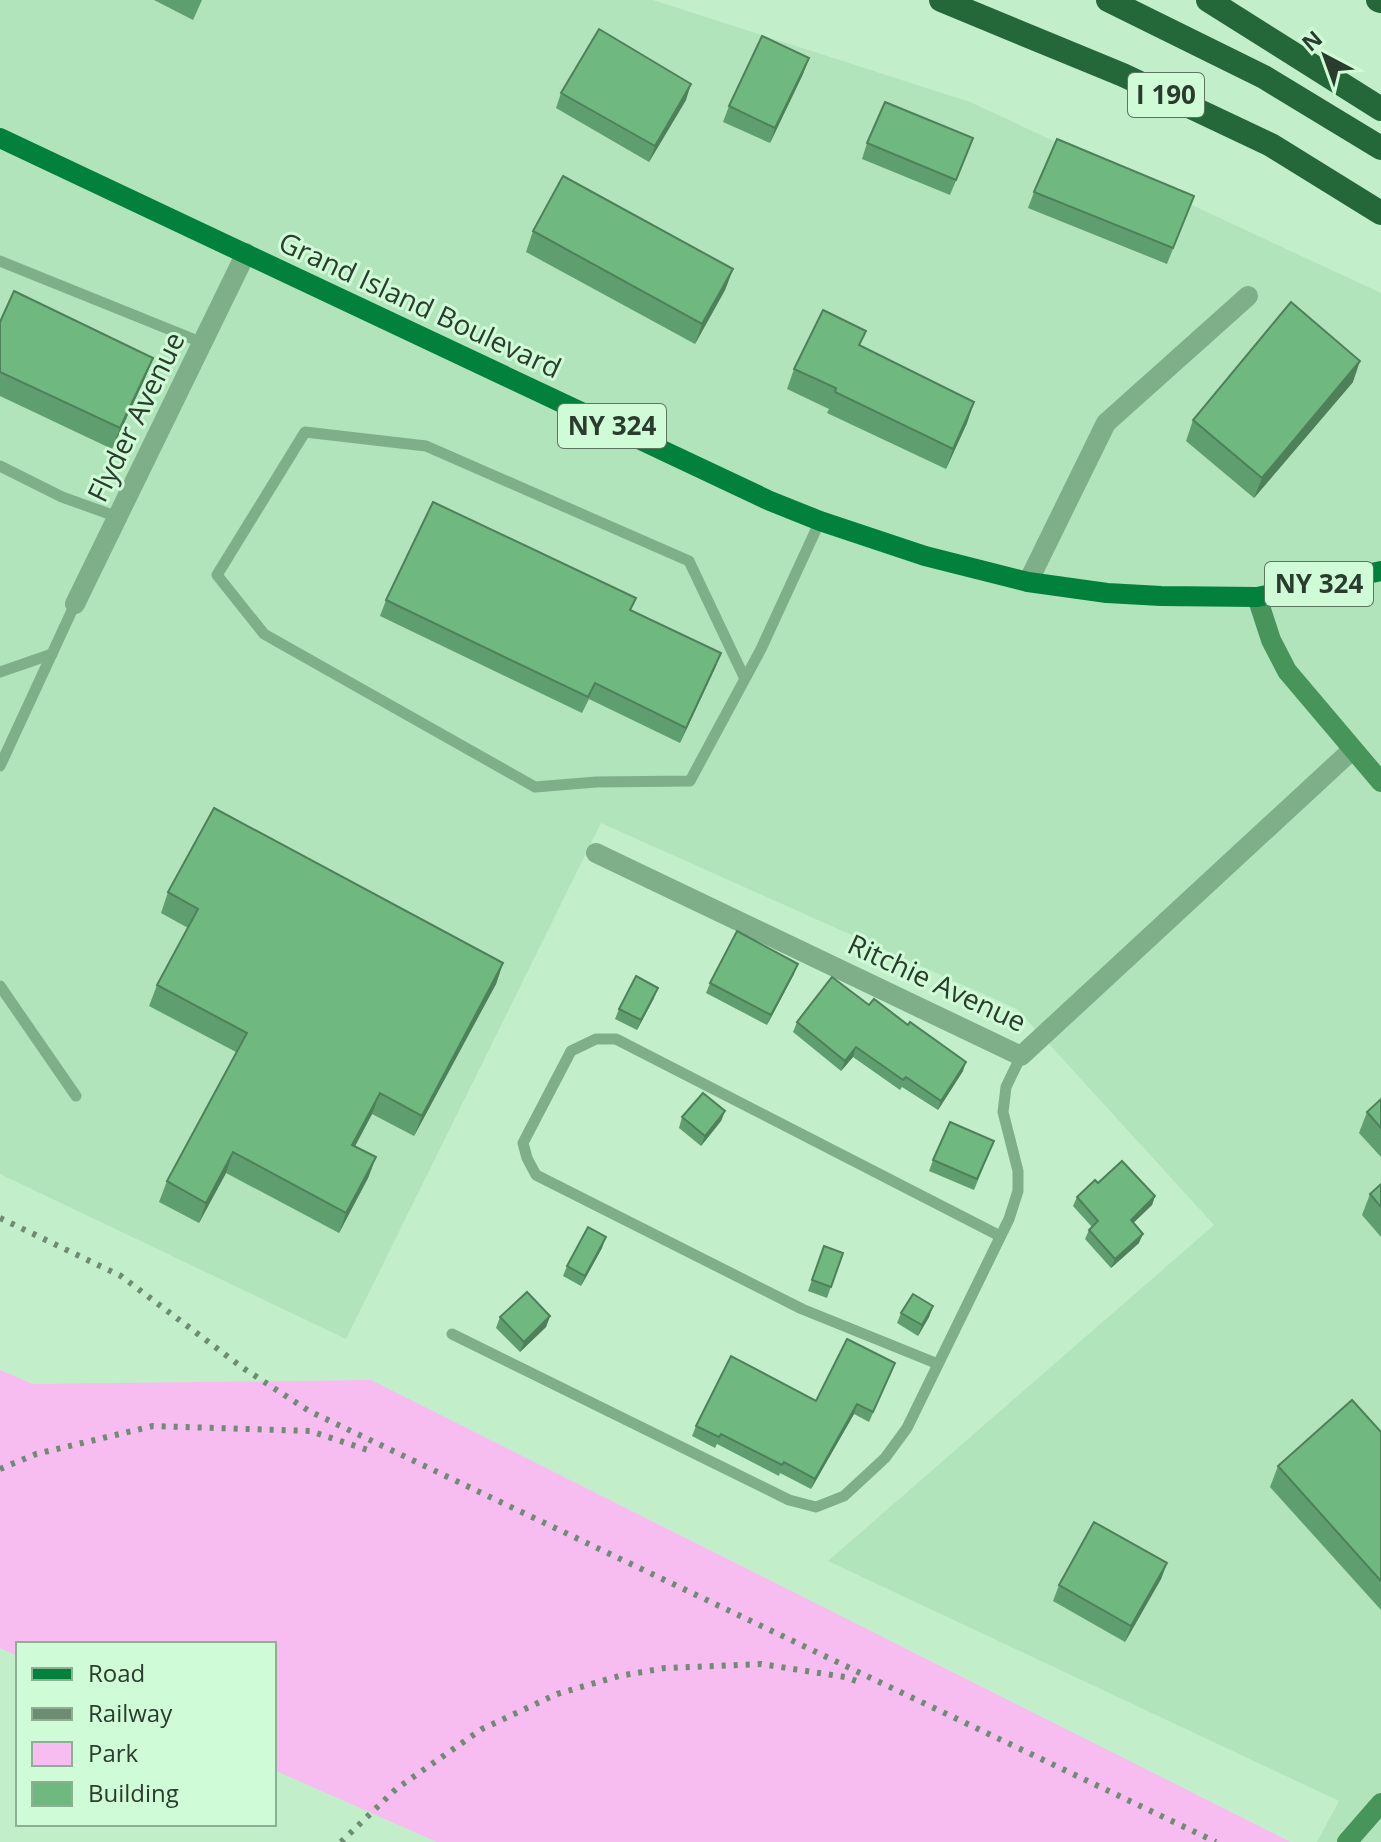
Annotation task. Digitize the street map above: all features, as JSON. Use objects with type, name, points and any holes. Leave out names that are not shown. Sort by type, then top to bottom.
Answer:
[{"type":"highway","name":"I 190","points":[[941,0],[1123,75],[1271,145],[1381,213]]},
{"type":"highway","name":"I 190","points":[[1108,0],[1264,77],[1381,148]]},
{"type":"highway","points":[[1208,0],[1381,109]]},
{"type":"main road","name":"Grand Island Boulevard","points":[[0,138],[770,501],[925,556],[1028,582],[1107,593],[1161,596],[1257,597],[1381,571]]},
{"type":"main road","name":"NY 324","points":[[1257,597],[1271,640],[1287,671],[1381,782]]},
{"type":"main road","points":[[1347,1842],[1381,1803]]},
{"type":"street","name":"Flyder Avenue","points":[[75,604],[246,253]]},
{"type":"street","points":[[1028,582],[1106,423],[1248,296]]},
{"type":"street","name":"Ritchie Avenue","points":[[596,853],[1021,1056],[1352,750]]},
{"type":"lane","points":[[0,261],[203,343]]},
{"type":"lane","points":[[745,679],[689,561],[426,446],[305,432],[217,575],[264,634],[535,787],[596,782],[690,781],[745,679],[761,649],[820,521]]},
{"type":"lane","points":[[0,466],[62,497],[118,517]]},
{"type":"lane","points":[[0,766],[75,604]]},
{"type":"lane","points":[[0,672],[52,654]]},
{"type":"lane","points":[[0,986],[76,1096]]},
{"type":"lane","points":[[938,1364],[802,1309],[536,1175],[523,1143],[571,1051],[596,1039],[616,1039],[1000,1236]]},
{"type":"lane","points":[[452,1334],[789,1500],[816,1507],[844,1496],[885,1458],[907,1428],[1009,1219],[1018,1191],[1018,1171],[1003,1112],[1006,1087],[1021,1056]]},
{"type":"shaded area","points":[[0,0],[653,0],[970,102],[1381,293],[1381,1842],[1317,1842],[1339,1801],[828,1561],[1214,1225],[1017,1009],[601,823],[346,1339],[0,1174]]},
{"type":"green space","points":[[0,1370],[33,1384],[371,1380],[1291,1842],[437,1842],[276,1771],[276,1642],[16,1642],[16,1655],[0,1648]]},
{"type":"building","points":[[599,29],[691,84],[655,146],[561,93]]},
{"type":"building","points":[[762,36],[809,58],[775,128],[729,106]]},
{"type":"building","points":[[885,102],[973,138],[956,180],[867,143]]},
{"type":"building","points":[[1057,139],[1194,196],[1173,248],[1034,192]]},
{"type":"building","points":[[563,176],[733,269],[702,324],[533,231]]},
{"type":"building","points":[[14,291],[153,358],[120,428],[0,372],[0,322]]},
{"type":"building","points":[[1291,302],[1360,361],[1262,478],[1193,420]]},
{"type":"building","points":[[823,310],[866,331],[859,345],[974,402],[953,449],[794,369]]},
{"type":"building","points":[[433,502],[636,598],[630,610],[721,653],[686,728],[595,683],[588,697],[386,600]]},
{"type":"building","points":[[214,808],[503,963],[422,1116],[380,1093],[352,1145],[376,1157],[346,1213],[233,1152],[206,1203],[167,1181],[247,1033],[157,985],[198,909],[168,892]]},
{"type":"building","points":[[737,931],[798,964],[771,1015],[710,983]]},
{"type":"building","points":[[636,976],[658,988],[641,1020],[619,1009]]},
{"type":"building","points":[[832,977],[869,1005],[874,999],[966,1062],[941,1101],[906,1077],[903,1080],[856,1047],[845,1061],[797,1022]]},
{"type":"building","points":[[703,1093],[725,1111],[705,1136],[682,1117]]},
{"type":"building","points":[[1381,1099],[1381,1128],[1367,1112]]},
{"type":"building","points":[[950,1122],[994,1141],[977,1179],[933,1160]]},
{"type":"building","points":[[1122,1161],[1155,1196],[1131,1220],[1143,1234],[1115,1259],[1089,1230],[1098,1221],[1077,1197]]},
{"type":"building","points":[[1381,1184],[1381,1207],[1370,1194]]},
{"type":"building","points":[[588,1227],[606,1237],[585,1276],[567,1266]]},
{"type":"building","points":[[824,1246],[843,1253],[831,1287],[812,1280]]},
{"type":"building","points":[[527,1292],[550,1316],[524,1342],[500,1317]]},
{"type":"building","points":[[913,1294],[933,1306],[922,1325],[901,1313]]},
{"type":"building","points":[[847,1339],[895,1363],[873,1412],[857,1404],[815,1479],[784,1462],[782,1465],[721,1434],[719,1437],[696,1426],[731,1356],[816,1401]]},
{"type":"building","points":[[1352,1400],[1381,1432],[1381,1581],[1278,1466]]},
{"type":"building","points":[[1094,1522],[1167,1563],[1131,1626],[1059,1585]]},
{"type":"railway","points":[[0,1218],[121,1276],[243,1368],[309,1411],[1216,1842]]},
{"type":"railway","points":[[0,1469],[36,1454],[153,1426],[310,1431],[374,1452]]},
{"type":"railway","points":[[341,1842],[396,1789],[482,1729],[557,1694],[619,1676],[665,1668],[761,1664],[845,1677],[862,1683]]}]
